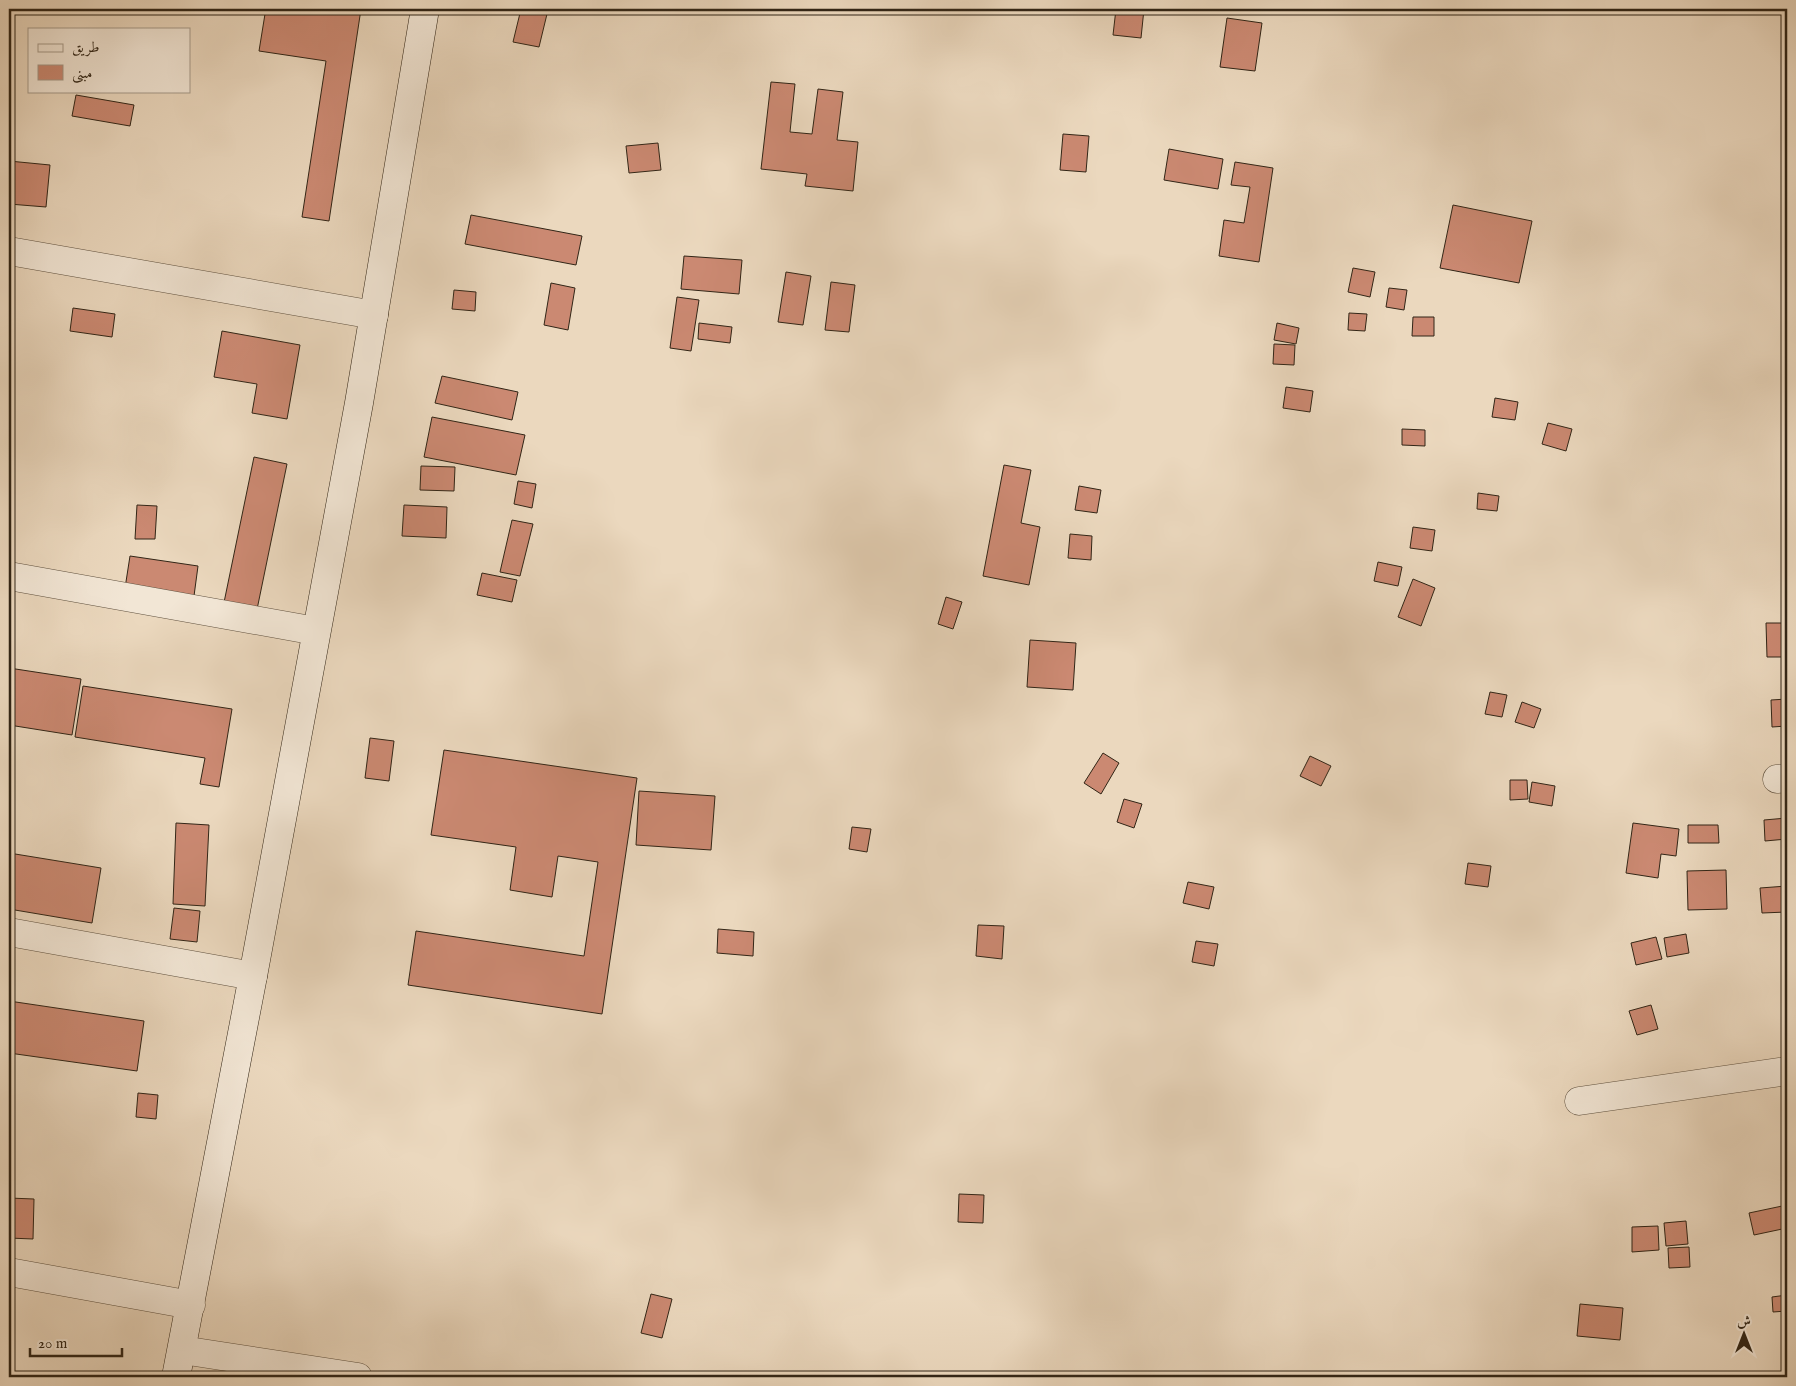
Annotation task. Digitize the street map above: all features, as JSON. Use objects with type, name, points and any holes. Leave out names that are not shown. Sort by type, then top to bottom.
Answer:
[{"type":"street","points":[[176,1377],[253,976],[374,315],[425,9]]},
{"type":"street","points":[[9,251],[374,315]]},
{"type":"street","points":[[9,576],[316,631]]},
{"type":"street","points":[[9,932],[253,976]]},
{"type":"street","points":[[1579,1101],[1787,1071]]},
{"type":"street","points":[[9,1272],[191,1305]]},
{"type":"street","points":[[182,1350],[358,1377]]},
{"type":"building","points":[[233,9],[361,9],[329,221],[302,217],[326,61],[259,51],[265,14]]},
{"type":"building","points":[[521,9],[547,14],[539,47],[513,42]]},
{"type":"building","points":[[867,9],[902,9],[902,12]]},
{"type":"building","points":[[1116,9],[1144,9],[1141,38],[1113,35]]},
{"type":"building","points":[[1227,18],[1262,23],[1255,71],[1220,67]]},
{"type":"building","points":[[771,82],[795,84],[790,132],[812,134],[818,89],[843,92],[837,140],[858,142],[853,191],[805,186],[807,174],[761,169]]},
{"type":"building","points":[[76,95],[134,105],[130,126],[72,116]]},
{"type":"building","points":[[1063,134],[1089,136],[1086,172],[1060,170]]},
{"type":"building","points":[[658,143],[661,170],[629,173],[626,146]]},
{"type":"building","points":[[1169,149],[1223,159],[1218,189],[1164,180]]},
{"type":"building","points":[[9,161],[50,165],[46,207],[9,204]]},
{"type":"building","points":[[1235,162],[1273,168],[1259,262],[1219,256],[1224,220],[1244,223],[1250,187],[1231,185]]},
{"type":"building","points":[[1453,205],[1532,221],[1519,283],[1440,268]]},
{"type":"building","points":[[471,215],[582,236],[576,265],[465,244]]},
{"type":"building","points":[[684,256],[742,260],[739,294],[681,289]]},
{"type":"building","points":[[1353,268],[1375,272],[1370,297],[1348,292]]},
{"type":"building","points":[[786,272],[811,276],[803,325],[778,322]]},
{"type":"building","points":[[831,282],[855,285],[849,332],[825,330]]},
{"type":"building","points":[[551,283],[575,288],[568,330],[544,325]]},
{"type":"building","points":[[1389,288],[1407,290],[1404,310],[1386,307]]},
{"type":"building","points":[[454,290],[476,292],[475,311],[452,309]]},
{"type":"building","points":[[677,297],[699,300],[691,351],[670,348]]},
{"type":"building","points":[[73,308],[115,314],[112,337],[70,331]]},
{"type":"building","points":[[1349,313],[1367,314],[1365,331],[1348,330]]},
{"type":"building","points":[[1413,317],[1434,317],[1434,336],[1412,336]]},
{"type":"building","points":[[699,323],[732,327],[730,343],[698,339]]},
{"type":"building","points":[[1277,323],[1299,328],[1296,344],[1274,340]]},
{"type":"building","points":[[222,331],[300,345],[287,419],[252,413],[257,384],[214,377]]},
{"type":"building","points":[[1274,344],[1295,345],[1294,365],[1273,364]]},
{"type":"building","points":[[442,376],[518,392],[512,420],[435,403]]},
{"type":"building","points":[[1286,387],[1313,391],[1310,412],[1283,408]]},
{"type":"building","points":[[1495,398],[1518,402],[1515,420],[1492,417]]},
{"type":"building","points":[[432,417],[525,435],[516,475],[424,457]]},
{"type":"building","points":[[1548,423],[1572,429],[1566,451],[1542,444]]},
{"type":"building","points":[[1402,429],[1425,430],[1425,446],[1402,445]]},
{"type":"building","points":[[254,457],[287,464],[254,624],[221,617]]},
{"type":"building","points":[[1004,465],[1031,470],[1021,523],[1040,527],[1029,585],[983,576]]},
{"type":"building","points":[[421,466],[455,467],[454,491],[420,490]]},
{"type":"building","points":[[518,481],[536,484],[532,508],[514,504]]},
{"type":"building","points":[[1079,486],[1101,490],[1097,513],[1075,510]]},
{"type":"building","points":[[1478,493],[1499,496],[1497,511],[1477,509]]},
{"type":"building","points":[[137,505],[157,506],[155,539],[135,539]]},
{"type":"building","points":[[404,505],[447,507],[446,538],[402,536]]},
{"type":"building","points":[[512,520],[533,524],[520,576],[500,572]]},
{"type":"building","points":[[1413,527],[1435,530],[1432,551],[1410,548]]},
{"type":"building","points":[[1070,534],[1092,536],[1091,560],[1068,558]]},
{"type":"building","points":[[130,556],[198,566],[192,611],[123,601]]},
{"type":"building","points":[[1378,562],[1402,567],[1398,586],[1374,581]]},
{"type":"building","points":[[482,573],[517,580],[512,602],[477,595]]},
{"type":"building","points":[[1413,579],[1435,588],[1421,626],[1398,617]]},
{"type":"building","points":[[946,597],[962,602],[953,629],[938,624]]},
{"type":"building","points":[[1782,603],[1787,603],[1787,657],[1767,657],[1766,623],[1782,623]]},
{"type":"building","points":[[1030,640],[1076,643],[1073,690],[1027,687]]},
{"type":"building","points":[[9,668],[81,679],[72,735],[9,725]]},
{"type":"building","points":[[83,686],[232,709],[219,787],[200,784],[205,758],[75,737]]},
{"type":"building","points":[[1490,692],[1507,695],[1502,717],[1485,714]]},
{"type":"building","points":[[1787,699],[1787,726],[1772,727],[1771,700]]},
{"type":"building","points":[[1522,702],[1541,709],[1534,728],[1515,722]]},
{"type":"building","points":[[370,738],[394,741],[389,781],[365,778]]},
{"type":"building","points":[[444,750],[637,778],[602,1014],[408,985],[416,931],[584,956],[598,862],[558,856],[552,897],[510,890],[516,847],[431,835]]},
{"type":"building","points":[[1103,753],[1119,763],[1101,794],[1084,783]]},
{"type":"building","points":[[1310,756],[1331,766],[1321,786],[1300,776]]},
{"type":"building","points":[[1510,780],[1527,780],[1528,799],[1510,800]]},
{"type":"building","points":[[1532,782],[1555,786],[1552,806],[1529,802]]},
{"type":"building","points":[[639,791],[715,796],[711,850],[636,845]]},
{"type":"building","points":[[1124,799],[1142,804],[1134,828],[1117,822]]},
{"type":"building","points":[[1787,818],[1787,839],[1765,841],[1764,820]]},
{"type":"building","points":[[176,823],[209,825],[205,906],[173,904]]},
{"type":"building","points":[[1633,823],[1679,829],[1676,856],[1661,854],[1658,878],[1626,873]]},
{"type":"building","points":[[1688,825],[1718,825],[1719,843],[1688,843]]},
{"type":"building","points":[[852,827],[871,829],[867,852],[849,849]]},
{"type":"building","points":[[9,853],[101,868],[92,923],[9,909]]},
{"type":"building","points":[[1468,863],[1491,866],[1488,887],[1465,884]]},
{"type":"building","points":[[1726,870],[1727,909],[1688,910],[1687,871]]},
{"type":"building","points":[[1188,882],[1214,887],[1209,909],[1183,903]]},
{"type":"building","points":[[1787,886],[1787,912],[1762,913],[1760,888]]},
{"type":"building","points":[[174,908],[200,911],[197,942],[170,939]]},
{"type":"building","points":[[978,925],[1004,926],[1002,959],[976,956]]},
{"type":"building","points":[[718,929],[754,932],[753,956],[717,953]]},
{"type":"building","points":[[1686,934],[1689,953],[1667,957],[1664,938]]},
{"type":"building","points":[[1656,937],[1662,959],[1636,965],[1631,943]]},
{"type":"building","points":[[1196,941],[1218,944],[1214,966],[1192,962]]},
{"type":"building","points":[[9,1001],[144,1021],[137,1071],[9,1053]]},
{"type":"building","points":[[1651,1005],[1658,1029],[1637,1035],[1629,1011]]},
{"type":"building","points":[[138,1093],[158,1095],[156,1119],[136,1117]]},
{"type":"building","points":[[959,1194],[984,1195],[983,1223],[958,1222]]},
{"type":"building","points":[[9,1198],[34,1199],[33,1239],[9,1238]]},
{"type":"building","points":[[1787,1205],[1787,1228],[1754,1235],[1749,1213]]},
{"type":"building","points":[[1686,1221],[1688,1244],[1666,1246],[1664,1223]]},
{"type":"building","points":[[1658,1226],[1659,1250],[1632,1252],[1632,1227]]},
{"type":"building","points":[[1689,1247],[1690,1267],[1669,1268],[1668,1248]]},
{"type":"building","points":[[651,1294],[672,1299],[662,1338],[641,1333]]},
{"type":"building","points":[[1787,1295],[1787,1311],[1773,1312],[1772,1297]]},
{"type":"building","points":[[1580,1304],[1623,1308],[1620,1340],[1577,1336]]}]
